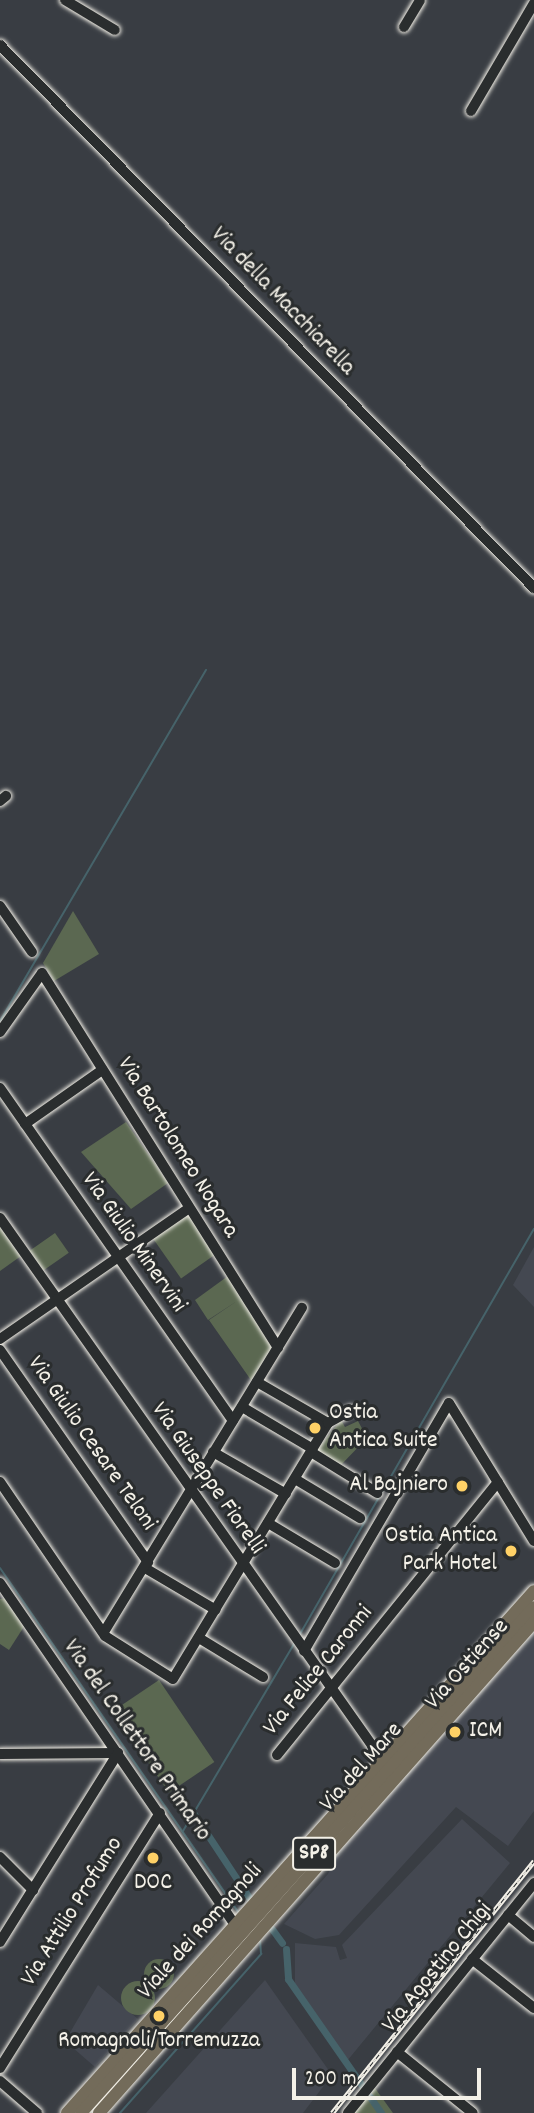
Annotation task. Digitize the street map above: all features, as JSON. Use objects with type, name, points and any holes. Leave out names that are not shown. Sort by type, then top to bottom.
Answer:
[{"type":"main road","name":"Viale dei Romagnoli","points":[[68,2113],[534,1591]]},
{"type":"main road","name":"Via del Mare","points":[[81,2113],[534,1607]]},
{"type":"main road","name":"Via Ostiense","points":[[99,2113],[534,1622]]},
{"type":"street","points":[[65,0],[115,30]]},
{"type":"street","points":[[404,27],[420,0]]},
{"type":"street","points":[[471,111],[534,4]]},
{"type":"street","name":"Via della Macchiarella","points":[[0,45],[534,588]]},
{"type":"street","points":[[0,906],[32,952]]},
{"type":"street","name":"Via Bartolomeo Nogara","points":[[0,1032],[39,973],[278,1348]]},
{"type":"street","points":[[25,1124],[102,1070]]},
{"type":"street","name":"Via Giulio Minervini","points":[[0,1088],[233,1421]]},
{"type":"street","points":[[0,1339],[189,1208]]},
{"type":"street","name":"Via Giuseppe Fiorelli","points":[[0,1218],[189,1493],[383,1761]]},
{"type":"street","points":[[104,1632],[302,1308]]},
{"type":"street","name":"Via Giulio Cesare Teloni","points":[[0,1350],[147,1565]]},
{"type":"street","points":[[257,1382],[328,1423]]},
{"type":"street","points":[[299,1644],[449,1403],[534,1541]]},
{"type":"street","points":[[243,1408],[377,1493]]},
{"type":"street","points":[[0,1482],[104,1632],[173,1679],[328,1423],[351,1410]]},
{"type":"street","points":[[213,1452],[286,1494]]},
{"type":"street","points":[[295,1479],[360,1518]]},
{"type":"street","name":"Via Felice Caronni","points":[[277,1755],[332,1691],[498,1482]]},
{"type":"street","points":[[268,1523],[335,1563]]},
{"type":"street","points":[[147,1565],[216,1610]]},
{"type":"street","name":"Via del Collettore Primario","points":[[1,1588],[160,1813],[235,1925]]},
{"type":"street","points":[[199,1638],[263,1677]]},
{"type":"street","points":[[0,1754],[118,1753]]},
{"type":"street","points":[[0,1942],[118,1753]]},
{"type":"street","name":"Via Attilio Profumo","points":[[0,2068],[160,1813]]},
{"type":"street","points":[[0,1857],[33,1890]]},
{"type":"street","name":"Via Agostino Chigi","points":[[348,2113],[508,1916],[530,1896],[534,1883]]},
{"type":"street","points":[[508,1916],[534,1937]]},
{"type":"street","points":[[472,1959],[534,2008]]},
{"type":"street","points":[[397,2052],[472,2113]]},
{"type":"street","points":[[0,2081],[37,2113]]},
{"type":"shaded area","points":[[534,1247],[534,1307],[513,1285]]},
{"type":"shaded area","points":[[534,1630],[534,1811],[508,1846],[456,1807],[339,1935],[315,1939],[284,1924],[328,1874],[341,1846]]},
{"type":"shaded area","points":[[462,1819],[510,1863],[347,2061],[295,1986],[295,1943],[336,1947],[340,1960],[347,1958],[342,1945]]},
{"type":"shaded area","points":[[265,1980],[332,2075],[303,2113],[146,2113]]},
{"type":"shaded area","points":[[98,1985],[138,2019],[95,2067],[65,2041]]},
{"type":"green space","points":[[73,911],[99,954],[54,981],[43,963]]},
{"type":"green space","points":[[126,1122],[168,1183],[131,1209],[81,1152]]},
{"type":"green space","points":[[187,1212],[216,1254],[181,1278],[152,1237]]},
{"type":"green space","points":[[0,1226],[21,1256],[0,1271]]},
{"type":"green space","points":[[55,1233],[69,1253],[41,1272],[27,1253]]},
{"type":"green space","points":[[228,1276],[274,1349],[253,1383],[209,1320],[237,1301],[208,1320],[195,1300]]},
{"type":"green space","points":[[341,1420],[345,1427],[358,1421],[367,1438],[339,1467],[316,1451]]},
{"type":"green space","points":[[6,1598],[25,1625],[9,1650],[0,1644],[0,1599]]},
{"type":"green space","points":[[159,1680],[214,1762],[169,1793],[113,1711]]},
{"type":"green space","points":[[159,1959],[170,1963],[174,1974],[170,1985],[159,1989],[148,1985],[144,1974],[148,1963]]},
{"type":"green space","points":[[138,1981],[150,1986],[155,1998],[150,2010],[138,2015],[126,2010],[121,1998],[126,1986]]},
{"type":"green space","points":[[372,2084],[393,2113],[348,2113]]},
{"type":"waterway","points":[[0,1021],[206,670]]},
{"type":"waterway","points":[[300,1634],[534,1229]]},
{"type":"waterway","points":[[0,1568],[238,1912]]},
{"type":"waterway","points":[[183,1831],[295,1642]]},
{"type":"waterway","points":[[194,1814],[250,1899]]},
{"type":"waterway","points":[[272,1929],[282,1943]]},
{"type":"waterway","points":[[120,2113],[261,1954],[260,1941]]},
{"type":"waterway","points":[[286,1949],[288,1979],[381,2113]]},
{"type":"railway","points":[[332,2113],[534,1861]]},
{"type":"place","name":"Ostia Antica Suite","points":[[315,1428]]},
{"type":"place","name":"Al Bajniero","points":[[462,1486]]},
{"type":"place","name":"Ostia Antica Park Hotel","points":[[511,1551]]},
{"type":"place","name":"ICM","points":[[455,1732]]},
{"type":"place","name":"DOC","points":[[153,1858]]},
{"type":"place","name":"Romagnoli/Torremuzza","points":[[159,2016]]}]
